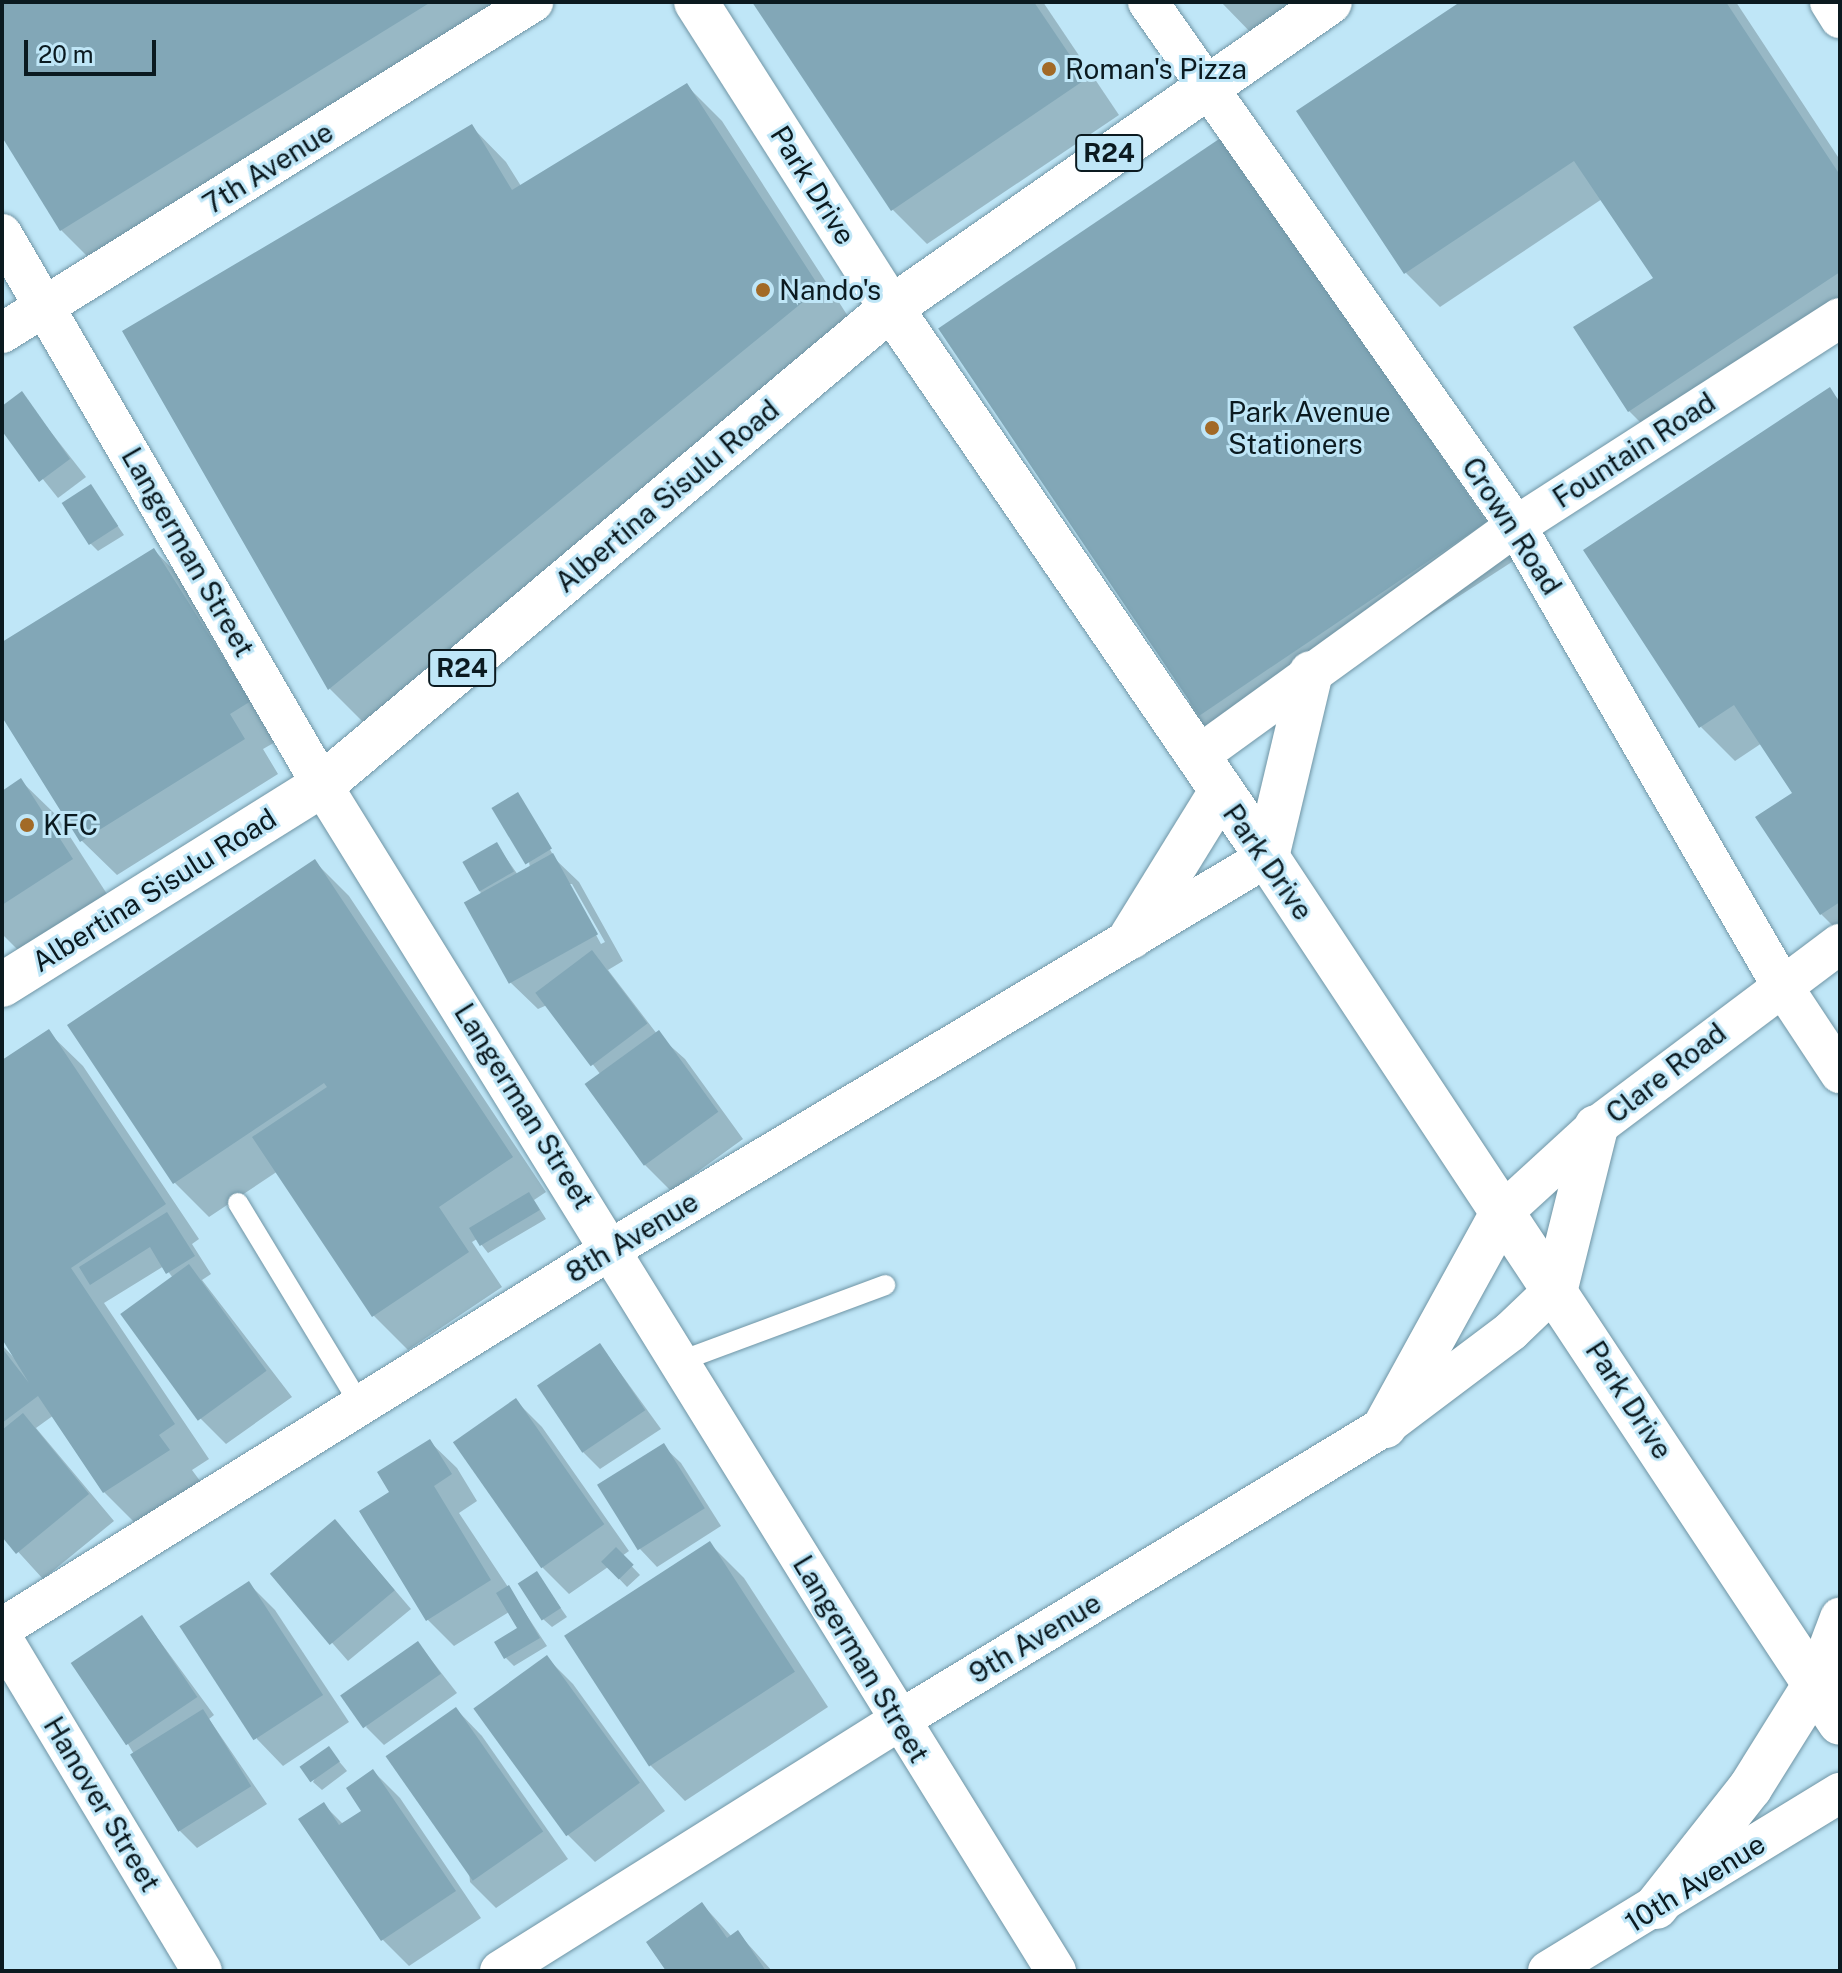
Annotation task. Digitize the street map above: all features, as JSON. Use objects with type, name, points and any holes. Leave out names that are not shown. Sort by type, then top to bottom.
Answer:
[{"type":"street","name":"7th Avenue","points":[[2,333],[533,2]]},
{"type":"street","name":"Park Drive","points":[[696,2],[891,308],[1198,756],[1220,793],[1267,857],[1502,1213],[1556,1288],[1840,1723]]},
{"type":"street","name":"Crown Road","points":[[1148,2],[1516,526],[1781,984],[1840,1073]]},
{"type":"street","name":"Albertina Sisulu Road","points":[[2,985],[322,785],[891,308],[1205,85],[1330,2]]},
{"type":"street","points":[[1830,2],[1840,18]]},
{"type":"street","name":"Langerman Street","points":[[2,234],[322,785],[613,1248],[898,1721],[1056,1971]]},
{"type":"street","name":"Fountain Road","points":[[1198,756],[1516,526],[1840,318]]},
{"type":"street","points":[[1267,857],[1311,673]]},
{"type":"street","points":[[1131,937],[1220,793]]},
{"type":"street","name":"8th Avenue","points":[[2,1628],[613,1248],[1267,857]]},
{"type":"street","name":"Clare Road","points":[[1502,1213],[1596,1127],[1781,984],[1840,944]]},
{"type":"street","points":[[1556,1288],[1596,1127]]},
{"type":"street","points":[[1385,1426],[1502,1213]]},
{"type":"street","name":"9th Avenue","points":[[500,1971],[898,1721],[1385,1426],[1511,1331],[1556,1288]]},
{"type":"street","points":[[1656,1907],[1750,1788],[1815,1684],[1840,1618]]},
{"type":"street","name":"Hanover Street","points":[[2,1638],[202,1971]]},
{"type":"street","name":"10th Avenue","points":[[1548,1971],[1840,1793]]},
{"type":"lane","points":[[238,1203],[361,1406]]},
{"type":"lane","points":[[681,1361],[885,1285]]},
{"type":"building","points":[[2,2],[431,2],[60,231],[2,137]]},
{"type":"building","points":[[752,2],[1034,2],[1086,79],[891,211]]},
{"type":"building","points":[[1460,2],[1726,2],[1840,175],[1840,272],[1628,412],[1573,327],[1653,278],[1574,161],[1404,274],[1296,111]]},
{"type":"building","points":[[687,83],[820,288],[328,690],[122,331],[472,124],[512,190]]},
{"type":"building","name":"Park Avenue Stationers","points":[[1225,135],[1486,522],[1199,716],[938,328]]},
{"type":"building","points":[[1830,387],[1840,403],[1840,902],[1820,915],[1755,817],[1792,793],[1734,705],[1699,728],[1583,550]]},
{"type":"building","points":[[22,391],[70,459],[39,482],[2,431],[2,406]]},
{"type":"building","points":[[91,484],[118,526],[89,545],[62,503]]},
{"type":"building","points":[[154,548],[251,701],[230,714],[245,739],[80,842],[2,717],[2,642]]},
{"type":"building","name":"KFC","points":[[21,778],[73,859],[2,905],[2,791]]},
{"type":"building","points":[[518,792],[552,849],[525,865],[491,808]]},
{"type":"building","points":[[497,842],[514,871],[479,891],[462,862]]},
{"type":"building","points":[[553,853],[598,934],[509,984],[464,902]]},
{"type":"building","points":[[315,859],[513,1157],[439,1207],[469,1252],[372,1317],[252,1137],[327,1087],[324,1083],[173,1184],[67,1025]]},
{"type":"building","points":[[592,950],[647,1023],[591,1066],[535,993]]},
{"type":"building","points":[[49,1029],[166,1204],[71,1268],[175,1424],[159,1435],[170,1450],[103,1493],[38,1396],[2,1423],[2,1348],[29,1383],[2,1339],[2,1060]]},
{"type":"building","points":[[659,1030],[718,1112],[644,1166],[585,1084]]},
{"type":"building","points":[[529,1192],[540,1210],[480,1246],[469,1228]]},
{"type":"building","points":[[167,1212],[195,1256],[166,1274],[150,1247],[90,1285],[79,1267]]},
{"type":"building","points":[[189,1264],[267,1371],[198,1421],[120,1314]]},
{"type":"building","points":[[600,1343],[645,1410],[582,1453],[537,1385]]},
{"type":"building","points":[[516,1398],[604,1524],[541,1568],[453,1442]]},
{"type":"building","points":[[23,1413],[89,1494],[16,1554],[2,1537],[2,1430]]},
{"type":"building","points":[[430,1439],[452,1474],[434,1486],[491,1580],[426,1621],[359,1511],[389,1492],[377,1472]]},
{"type":"building","points":[[664,1443],[705,1508],[638,1550],[597,1485]]},
{"type":"building","points":[[335,1519],[395,1590],[330,1645],[270,1574]]},
{"type":"building","points":[[710,1541],[795,1672],[649,1767],[564,1636]]},
{"type":"building","points":[[616,1547],[634,1565],[619,1580],[601,1562]]},
{"type":"building","points":[[537,1571],[561,1608],[542,1620],[518,1584]]},
{"type":"building","points":[[249,1581],[323,1695],[253,1740],[179,1626]]},
{"type":"building","points":[[509,1585],[540,1638],[504,1659],[494,1642],[517,1628],[496,1593]]},
{"type":"building","points":[[142,1615],[197,1697],[126,1745],[71,1663]]},
{"type":"building","points":[[418,1641],[441,1674],[363,1728],[340,1695]]},
{"type":"building","points":[[547,1655],[640,1783],[566,1836],[473,1708]]},
{"type":"building","points":[[456,1707],[543,1832],[473,1881],[386,1756]]},
{"type":"building","points":[[203,1709],[251,1786],[178,1832],[130,1755]]},
{"type":"building","points":[[329,1746],[340,1762],[310,1782],[300,1767]]},
{"type":"building","points":[[373,1769],[456,1891],[381,1941],[298,1819],[324,1802],[339,1825],[361,1811],[346,1788]]},
{"type":"building","points":[[702,1902],[727,1938],[738,1930],[766,1971],[666,1971],[646,1942]]},
{"type":"place","name":"Roman's Pizza","points":[[1049,69]]},
{"type":"place","name":"Nando's","points":[[763,290]]},
{"type":"place","name":"Park Avenue Stationers","points":[[1212,428]]},
{"type":"place","name":"KFC","points":[[27,825]]}]
